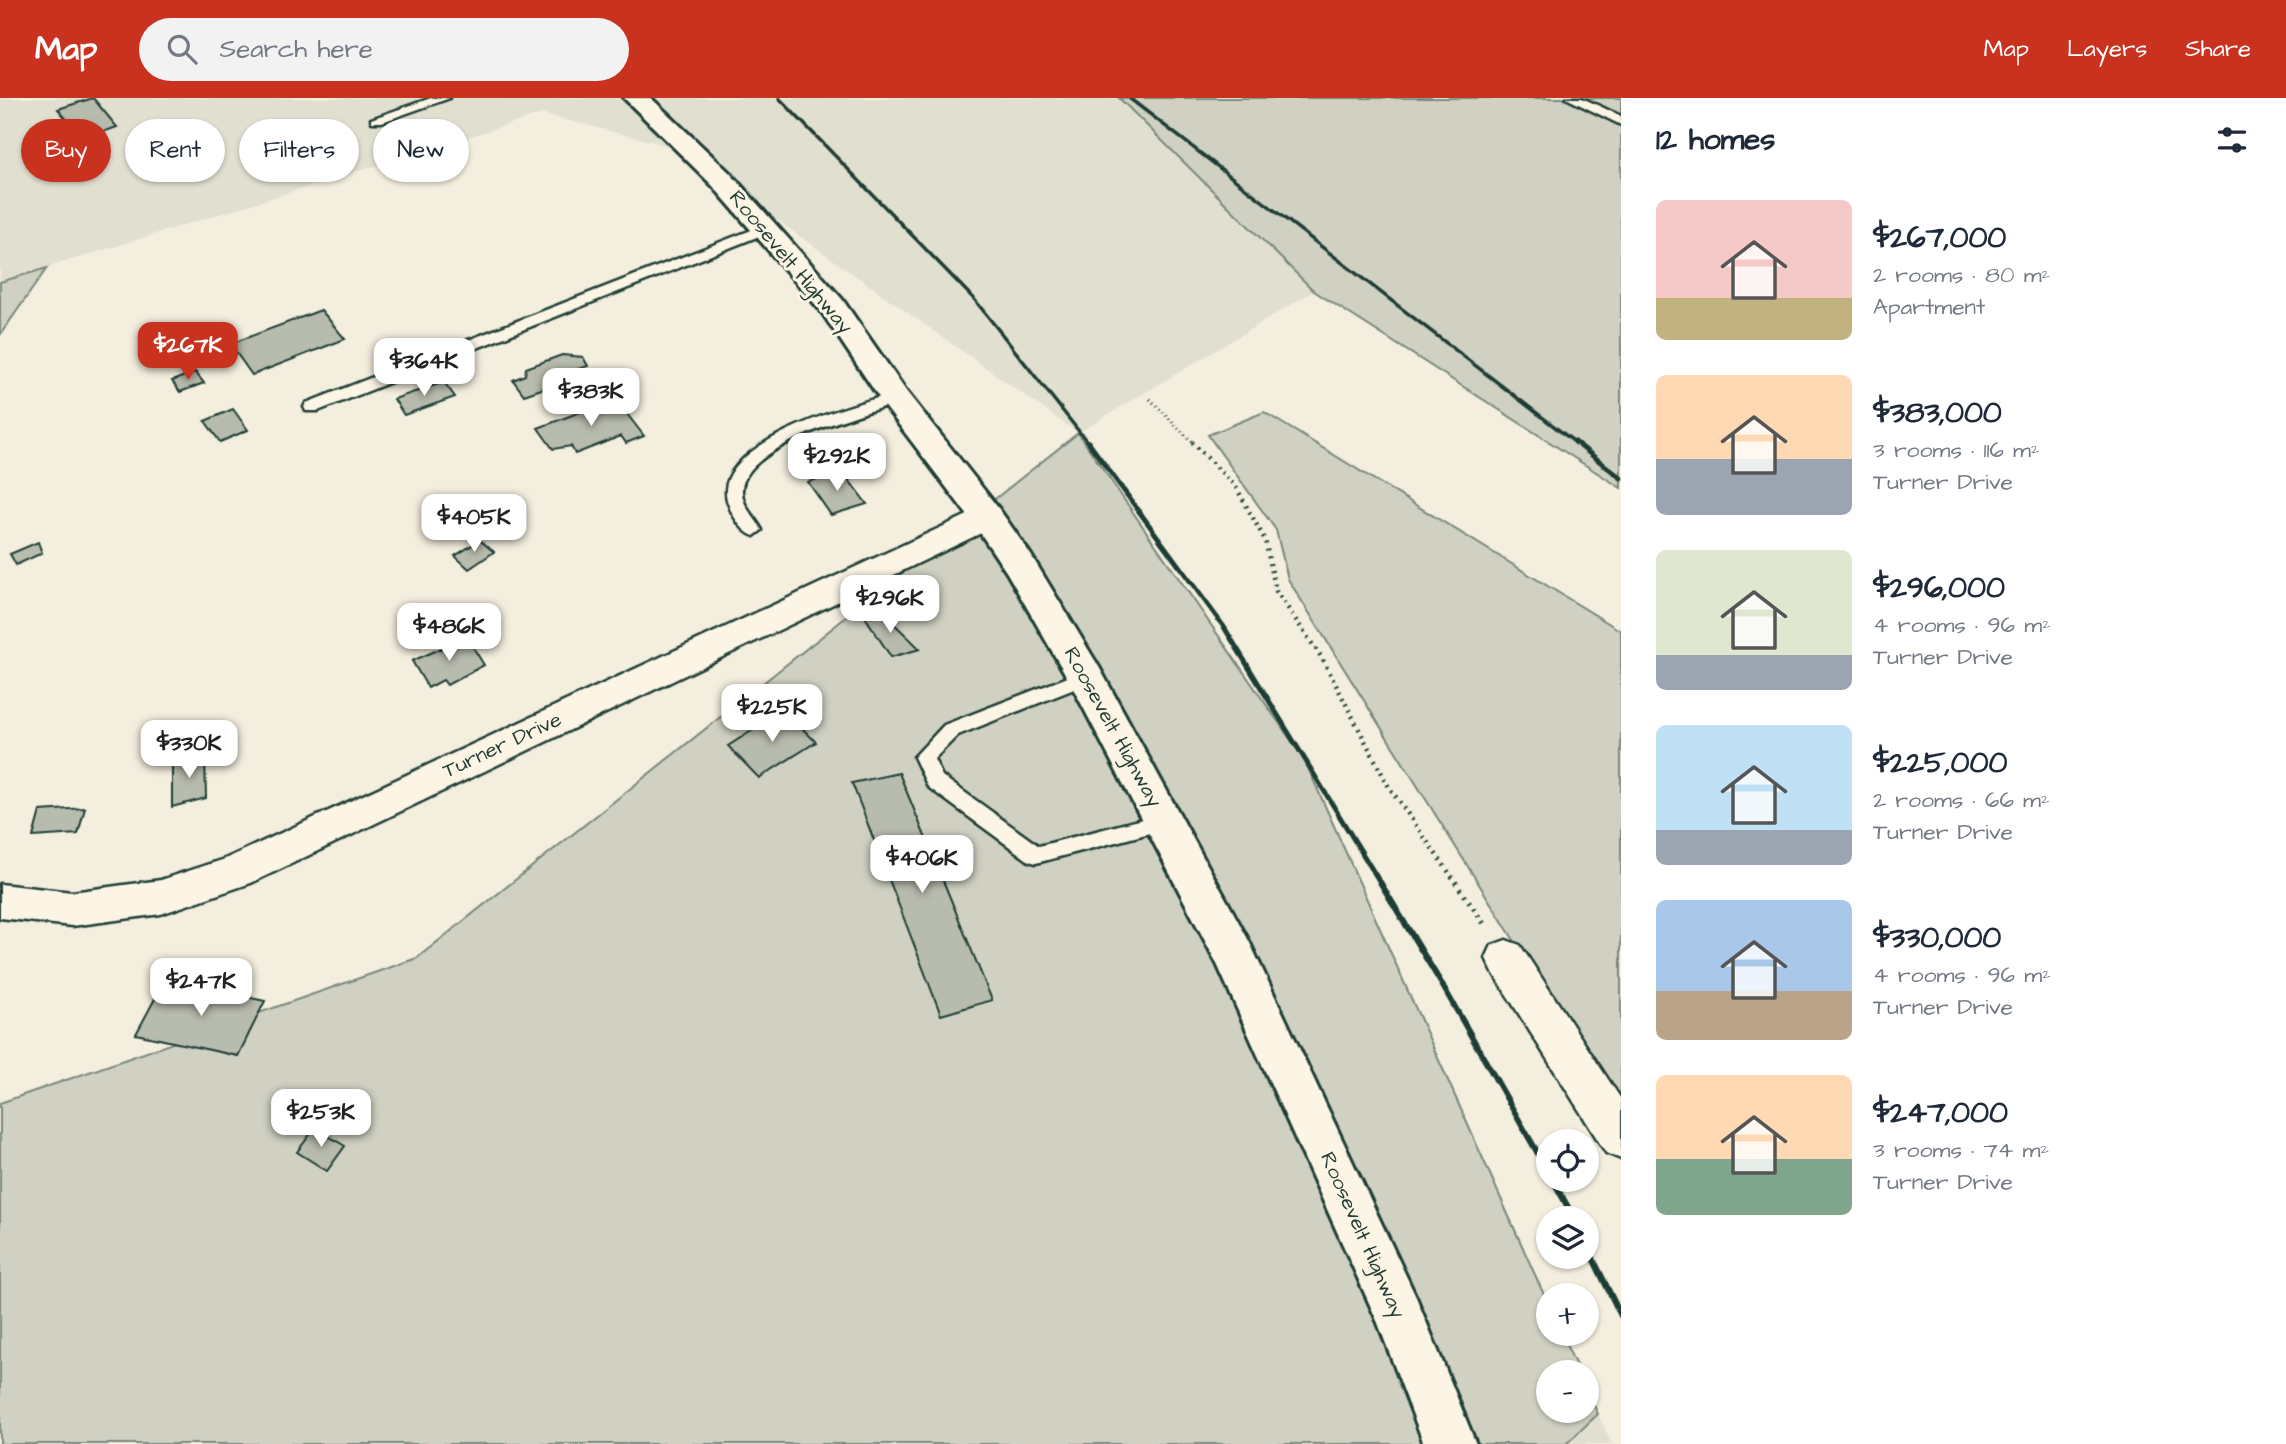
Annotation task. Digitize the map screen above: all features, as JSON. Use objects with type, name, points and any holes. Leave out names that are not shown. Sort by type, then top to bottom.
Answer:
[{"type":"main road","name":"Roosevelt Highway","points":[[637,98],[721,179],[832,304],[895,398],[987,517],[1019,564],[1086,677],[1234,954],[1290,1071],[1399,1314],[1450,1444]]},
{"type":"street","name":"Turner Drive","points":[[0,901],[72,909],[161,897],[237,871],[987,517]]},
{"type":"street","points":[[1506,958],[1621,1138]]},
{"type":"lane","points":[[377,119],[444,98]]},
{"type":"lane","points":[[1573,98],[1621,121]]},
{"type":"lane","points":[[312,407],[767,228]]},
{"type":"lane","points":[[754,530],[738,510],[734,484],[745,465],[799,431],[895,398]]},
{"type":"lane","points":[[1086,677],[951,730],[924,757],[935,781],[1036,856],[1165,821]]},
{"type":"path","points":[[1150,399],[1236,488],[1265,540],[1276,591],[1322,658],[1389,787],[1462,889],[1506,958]]},
{"type":"shaded area","points":[[0,98],[1119,98],[1314,291],[1078,433],[674,147],[542,114],[469,137],[469,119],[373,119],[373,166],[359,171],[359,119],[239,119],[239,182],[323,182],[0,282]]},
{"type":"shaded area","points":[[1119,98],[1621,98],[1621,488],[1314,291]]},
{"type":"shaded area","points":[[47,268],[0,335],[0,282]]},
{"type":"shaded area","points":[[1264,412],[1621,631],[1621,1098],[1512,937],[1288,579],[1276,530],[1208,435]]},
{"type":"shaded area","points":[[1078,433],[1304,759],[1539,1283],[1536,1283],[1536,1346],[1567,1346],[1573,1360],[1536,1360],[1536,1423],[1588,1423],[1566,1444],[0,1444],[0,1103],[417,958]]},
{"type":"shaded area","points":[[1599,1416],[1612,1444],[1566,1444],[1588,1423],[1599,1423]]},
{"type":"building","points":[[93,98],[110,119],[66,119],[58,109]]},
{"type":"building","points":[[321,310],[345,339],[252,375],[230,344]]},
{"type":"building","points":[[562,355],[583,357],[588,366],[578,369],[582,375],[524,395],[513,380],[525,375],[526,368]]},
{"type":"building","points":[[195,372],[204,383],[180,392],[172,381]]},
{"type":"building","points":[[444,382],[455,397],[404,415],[394,399]]},
{"type":"building","points":[[617,401],[644,436],[626,443],[621,436],[575,454],[571,446],[553,449],[538,428],[601,404],[604,406]]},
{"type":"building","points":[[233,409],[248,430],[220,442],[205,421]]},
{"type":"building","points":[[842,471],[867,504],[831,515],[808,482]]},
{"type":"building","points":[[480,540],[494,552],[469,569],[455,556]]},
{"type":"building","points":[[38,542],[42,553],[16,565],[10,554]]},
{"type":"building","points":[[880,610],[920,649],[891,657],[864,615]]},
{"type":"building","points":[[467,637],[484,665],[447,685],[443,680],[428,688],[412,661]]},
{"type":"building","points":[[784,710],[816,742],[759,778],[728,746]]},
{"type":"building","points":[[205,755],[206,798],[172,807],[172,761]]},
{"type":"building","points":[[899,773],[992,1000],[941,1015],[852,783]]},
{"type":"building","points":[[85,808],[78,834],[33,837],[40,811]]},
{"type":"building","points":[[165,980],[265,1001],[238,1056],[136,1034]]},
{"type":"building","points":[[315,1128],[345,1146],[327,1171],[297,1152]]},
{"type":"railway","points":[[779,98],[974,299],[1089,444]]},
{"type":"railway","points":[[1129,98],[1577,444]]},
{"type":"railway","points":[[1088,442],[1224,627],[1381,884]]},
{"type":"railway","points":[[1575,442],[1621,478]]},
{"type":"railway","points":[[1380,882],[1536,1150]]},
{"type":"railway","points":[[1560,1192],[1567,1206]]},
{"type":"railway","points":[[1598,1269],[1621,1316]]}]
